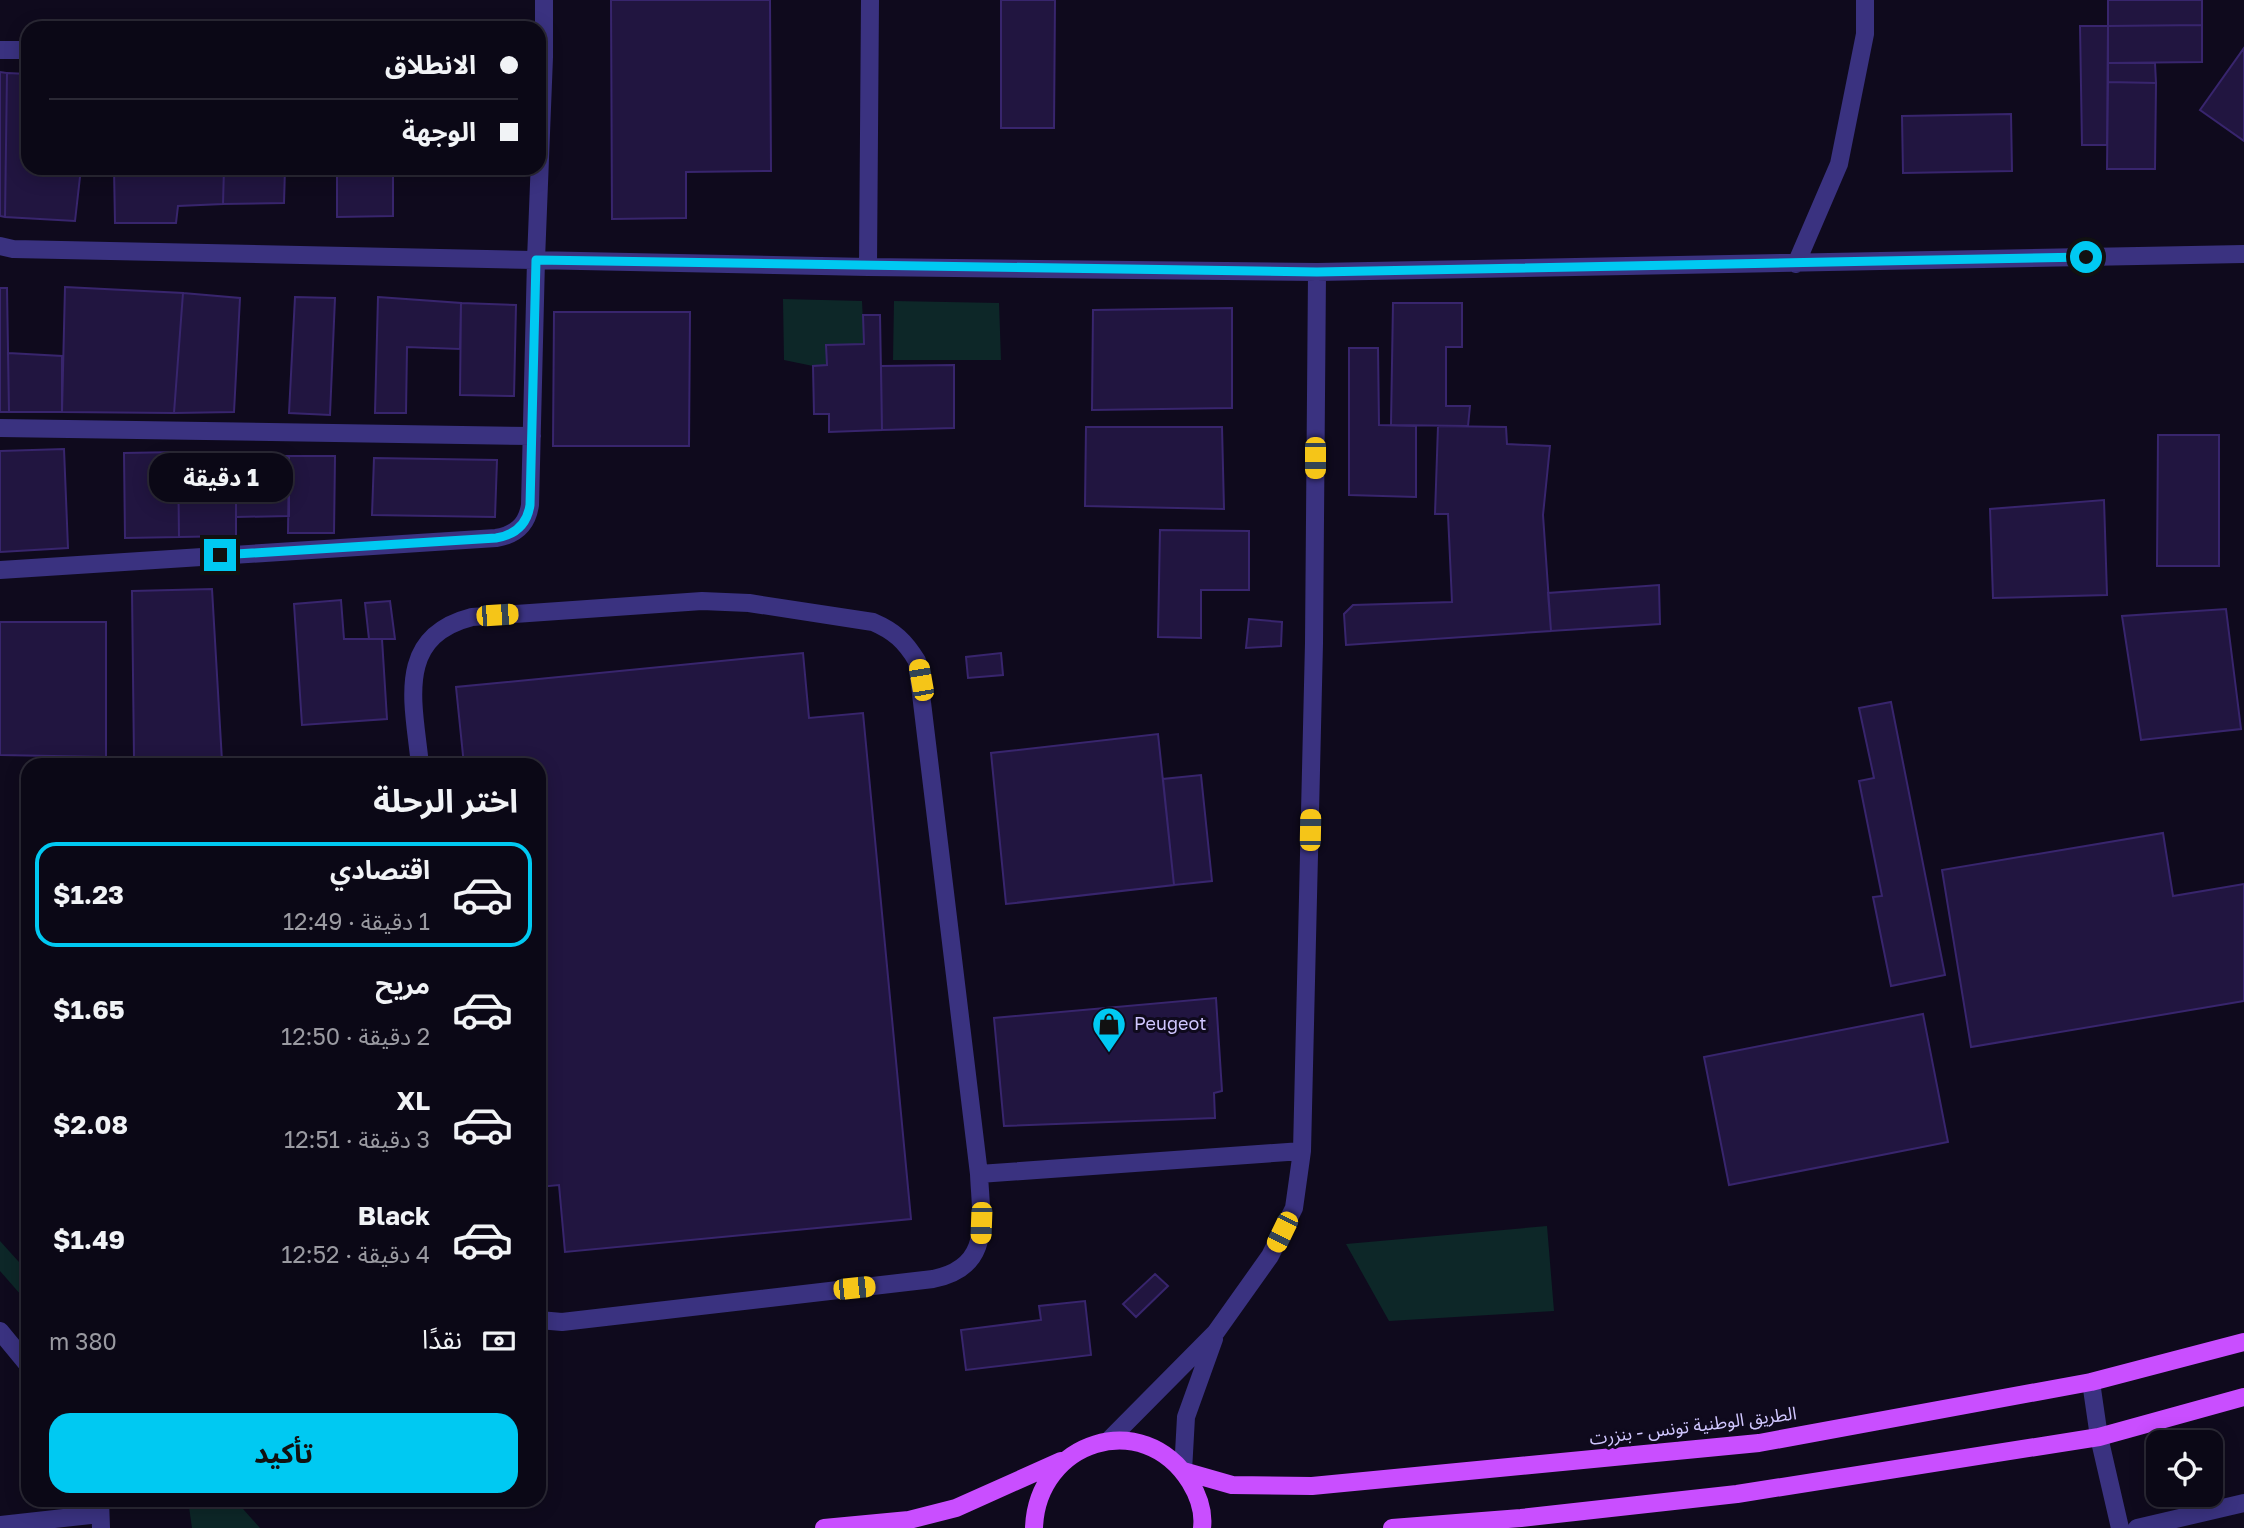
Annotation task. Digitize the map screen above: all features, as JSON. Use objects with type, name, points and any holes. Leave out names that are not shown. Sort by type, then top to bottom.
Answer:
[{"type":"main road","name":"الطريق الوطنية تونس - بنزرت","points":[[1183,1471],[1232,1485],[1312,1486],[1759,1443],[2091,1382],[2244,1342]]},
{"type":"main road","points":[[1392,1528],[1521,1518],[1737,1494],[2099,1437],[2244,1397]]},
{"type":"main road","points":[[824,1528],[909,1520],[956,1508],[1064,1460],[1088,1446],[1108,1441],[1133,1442],[1159,1451],[1183,1471],[1197,1494],[1202,1528]]},
{"type":"main road","points":[[1034,1528],[1035,1508],[1045,1482],[1064,1460]]},
{"type":"lane","points":[[543,21],[544,0]]},
{"type":"lane","points":[[868,267],[870,0]]},
{"type":"lane","points":[[1796,264],[1839,164],[1865,34],[1865,0]]},
{"type":"lane","points":[[0,50],[21,50]]},
{"type":"lane","points":[[0,570],[506,536],[516,531],[528,515],[538,175]]},
{"type":"lane","points":[[0,246],[13,249],[868,267],[1317,272],[2244,254]]},
{"type":"lane","points":[[1108,1441],[1216,1332],[1270,1256],[1294,1208],[1302,1151],[1314,643],[1317,272]]},
{"type":"lane","points":[[0,428],[532,436]]},
{"type":"lane","points":[[419,758],[412,686],[414,666],[423,648],[436,633],[453,622],[472,617],[702,601],[763,605],[873,622],[892,630],[907,644],[917,661],[979,1174],[981,1240],[974,1255],[963,1268],[950,1276],[562,1322],[546,1321]]},
{"type":"lane","points":[[979,1174],[1302,1151]]},
{"type":"lane","points":[[0,1331],[21,1357]]},
{"type":"lane","points":[[1183,1471],[1186,1417],[1216,1332]]},
{"type":"lane","points":[[2091,1382],[2099,1437],[2120,1528]]},
{"type":"lane","points":[[2137,1528],[2244,1503]]},
{"type":"lane","points":[[0,1525],[101,1514]]},
{"type":"green space","points":[[783,299],[862,301],[864,344],[826,345],[827,365],[813,366],[784,360]]},
{"type":"green space","points":[[894,301],[999,303],[1001,360],[893,360]]},
{"type":"green space","points":[[1547,1226],[1554,1311],[1389,1321],[1346,1244]]},
{"type":"green space","points":[[0,1241],[21,1264],[21,1295],[0,1271]]},
{"type":"green space","points":[[189,1507],[241,1507],[260,1528],[192,1528]]},
{"type":"building","points":[[611,0],[770,0],[771,171],[686,172],[686,218],[612,219]]},
{"type":"building","points":[[1001,0],[1055,0],[1054,128],[1001,128]]},
{"type":"building","points":[[2108,0],[2202,0],[2202,25],[2108,26]]},
{"type":"building","points":[[2202,25],[2202,62],[2108,63],[2108,26]]},
{"type":"building","points":[[2080,26],[2108,26],[2107,145],[2082,145]]},
{"type":"building","points":[[2244,48],[2244,141],[2200,110]]},
{"type":"building","points":[[2108,63],[2155,63],[2156,83],[2108,82]]},
{"type":"building","points":[[0,72],[7,73],[5,217],[0,216]]},
{"type":"building","points":[[7,73],[21,74],[21,175],[80,175],[75,221],[5,217]]},
{"type":"building","points":[[2108,82],[2156,83],[2155,169],[2107,169]]},
{"type":"building","points":[[2011,114],[2012,171],[1903,173],[1902,116]]},
{"type":"building","points":[[114,175],[224,175],[223,204],[178,206],[176,223],[115,223]]},
{"type":"building","points":[[224,175],[285,175],[284,203],[223,204]]},
{"type":"building","points":[[337,175],[393,175],[393,216],[337,217]]},
{"type":"building","points":[[65,287],[183,293],[174,413],[62,412]]},
{"type":"building","points":[[0,288],[7,288],[9,412],[0,412]]},
{"type":"building","points":[[183,293],[240,298],[234,412],[174,413]]},
{"type":"building","points":[[295,297],[335,298],[330,415],[289,413]]},
{"type":"building","points":[[378,297],[461,303],[460,349],[407,347],[406,413],[375,413]]},
{"type":"building","points":[[461,303],[516,305],[514,396],[460,395]]},
{"type":"building","points":[[1393,303],[1462,303],[1462,347],[1446,347],[1446,406],[1470,406],[1468,426],[1391,425]]},
{"type":"building","points":[[1232,308],[1232,408],[1092,410],[1093,310]]},
{"type":"building","points":[[554,312],[690,312],[689,446],[553,446]]},
{"type":"building","points":[[863,315],[880,315],[882,430],[829,432],[829,414],[814,414],[813,366],[827,365],[826,345],[864,344]]},
{"type":"building","points":[[1349,348],[1378,348],[1379,425],[1416,426],[1416,497],[1349,495]]},
{"type":"building","points":[[8,353],[62,356],[62,412],[9,412]]},
{"type":"building","points":[[954,365],[954,428],[882,430],[881,366]]},
{"type":"building","points":[[1438,426],[1506,427],[1507,444],[1550,446],[1543,515],[1551,631],[1346,645],[1344,614],[1353,605],[1452,602],[1448,514],[1435,514]]},
{"type":"building","points":[[1086,427],[1222,427],[1224,509],[1085,506]]},
{"type":"building","points":[[2158,435],[2219,435],[2219,566],[2157,566]]},
{"type":"building","points":[[64,449],[68,548],[0,552],[0,451]]},
{"type":"building","points":[[178,452],[179,537],[125,538],[124,453]]},
{"type":"building","points":[[178,452],[236,456],[236,536],[179,537]]},
{"type":"building","points":[[236,456],[289,456],[289,516],[236,517]]},
{"type":"building","points":[[289,456],[335,456],[334,533],[288,533]]},
{"type":"building","points":[[374,458],[497,460],[495,517],[372,515]]},
{"type":"building","points":[[2104,500],[2107,595],[1993,598],[1990,509]]},
{"type":"building","points":[[1160,530],[1249,531],[1249,590],[1201,590],[1201,638],[1158,637]]},
{"type":"building","points":[[1659,585],[1660,624],[1551,631],[1548,593]]},
{"type":"building","points":[[212,589],[222,758],[134,758],[132,591]]},
{"type":"building","points":[[341,600],[344,639],[382,639],[387,719],[302,725],[294,604]]},
{"type":"building","points":[[390,601],[395,639],[369,639],[365,603]]},
{"type":"building","points":[[2226,609],[2241,729],[2141,740],[2122,616]]},
{"type":"building","points":[[1249,619],[1282,622],[1281,646],[1246,648]]},
{"type":"building","points":[[0,622],[106,622],[106,757],[0,755]]},
{"type":"building","points":[[803,653],[809,718],[863,713],[911,1219],[565,1252],[559,1185],[546,1186],[546,758],[463,758],[456,687]]},
{"type":"building","points":[[1001,653],[1003,675],[968,678],[966,657]]},
{"type":"building","points":[[1891,702],[1945,975],[1891,986],[1873,897],[1882,896],[1859,781],[1874,778],[1859,708]]},
{"type":"building","points":[[1158,734],[1174,885],[1006,904],[991,753]]},
{"type":"building","points":[[1201,775],[1212,881],[1174,885],[1163,779]]},
{"type":"building","points":[[2163,833],[2173,896],[2244,884],[2244,1001],[1971,1047],[1942,870]]},
{"type":"building","name":"Peugeot","points":[[1216,998],[1222,1091],[1214,1093],[1215,1118],[1004,1126],[994,1018]]},
{"type":"building","points":[[1923,1014],[1948,1142],[1729,1185],[1704,1057]]},
{"type":"building","points":[[1155,1274],[1168,1286],[1136,1317],[1123,1304]]},
{"type":"building","points":[[1085,1301],[1091,1355],[966,1370],[961,1330],[1041,1320],[1039,1306]]},
{"type":"place","name":"Peugeot","points":[[1109,1054]]},
{"type":"route","points":[[220,555],[496,538],[516,531],[528,515],[530,505],[536,260],[1317,272],[2086,257]]}]
